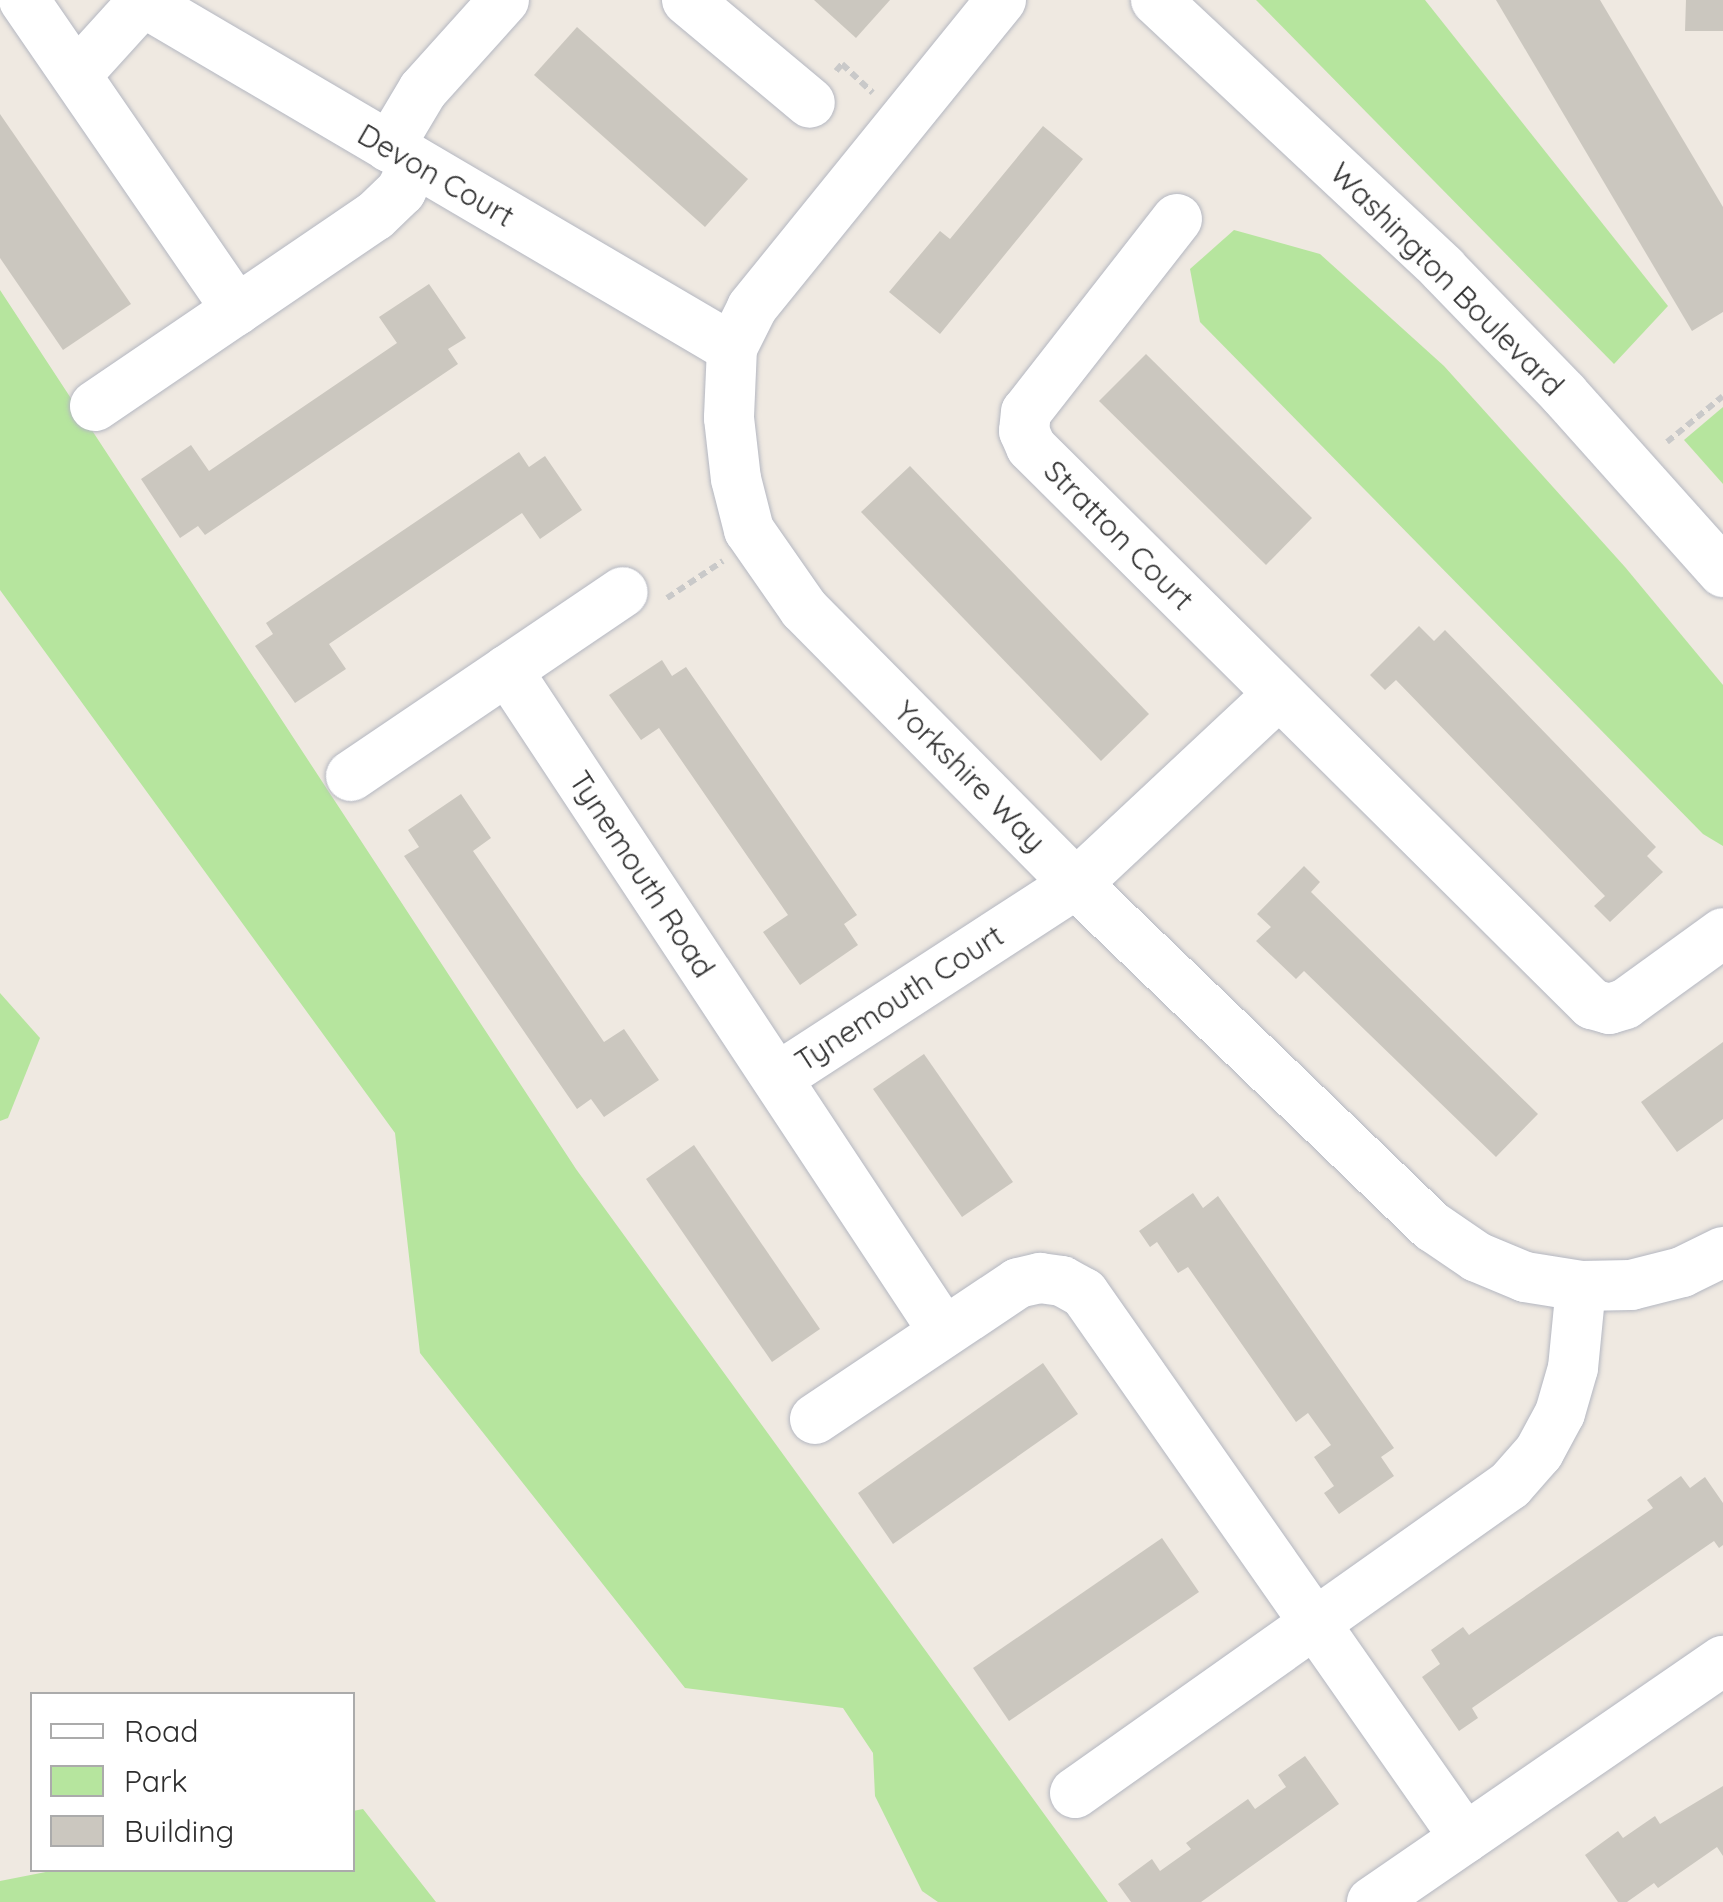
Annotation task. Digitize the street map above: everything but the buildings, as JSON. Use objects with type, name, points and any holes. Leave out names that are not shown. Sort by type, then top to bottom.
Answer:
[{"type":"street","points":[[24,0],[237,310]]},
{"type":"street","points":[[95,406],[375,216],[401,191],[402,154],[423,90],[504,0]]},
{"type":"street","points":[[686,0],[810,103]]},
{"type":"street","name":"Yorkshire Way","points":[[1001,0],[752,308],[732,348],[729,418],[736,479],[749,530],[804,609],[1076,884],[1433,1227],[1476,1257],[1525,1277],[1581,1286],[1631,1285],[1682,1272],[1723,1252]]},
{"type":"street","name":"Washington Boulevard","points":[[1156,0],[1443,268],[1564,394],[1723,572]]},
{"type":"street","points":[[77,74],[142,1]]},
{"type":"street","name":"Devon Court","points":[[142,1],[732,348]]},
{"type":"street","name":"Stratton Court","points":[[1176,219],[1026,412],[1024,430],[1031,447],[1592,1004],[1609,1008],[1625,1004],[1723,932]]},
{"type":"street","points":[[351,776],[622,592]]},
{"type":"street","name":"Tynemouth Road","points":[[507,670],[777,1078]]},
{"type":"street","points":[[1076,884],[1279,694]]},
{"type":"street","name":"Tynemouth Court","points":[[944,1332],[777,1078],[1076,884]]},
{"type":"street","points":[[816,1419],[1018,1283],[1040,1278],[1062,1281],[1084,1293],[1465,1838]]},
{"type":"street","points":[[1075,1793],[1510,1485],[1539,1452],[1560,1414],[1573,1368],[1581,1286]]},
{"type":"street","points":[[1372,1902],[1723,1661]]},
{"type":"path","points":[[1668,442],[1723,396]]},
{"type":"path","points":[[622,592],[644,612],[728,558]]},
{"type":"green space","points":[[1256,0],[1425,0],[1668,306],[1614,364]]},
{"type":"green space","points":[[1234,230],[1320,254],[1444,366],[1625,567],[1723,685],[1723,846],[1703,834],[1200,322],[1190,269]]},
{"type":"green space","points":[[0,290],[576,1169],[1108,1902],[938,1902],[922,1891],[875,1796],[873,1753],[843,1708],[685,1688],[420,1353],[395,1133],[0,590]]},
{"type":"green space","points":[[1723,407],[1723,484],[1684,440]]},
{"type":"green space","points":[[0,993],[40,1038],[8,1118],[0,1121]]},
{"type":"green space","points":[[363,1809],[436,1902],[0,1902],[0,1881],[46,1872],[355,1872],[355,1811]]}]
